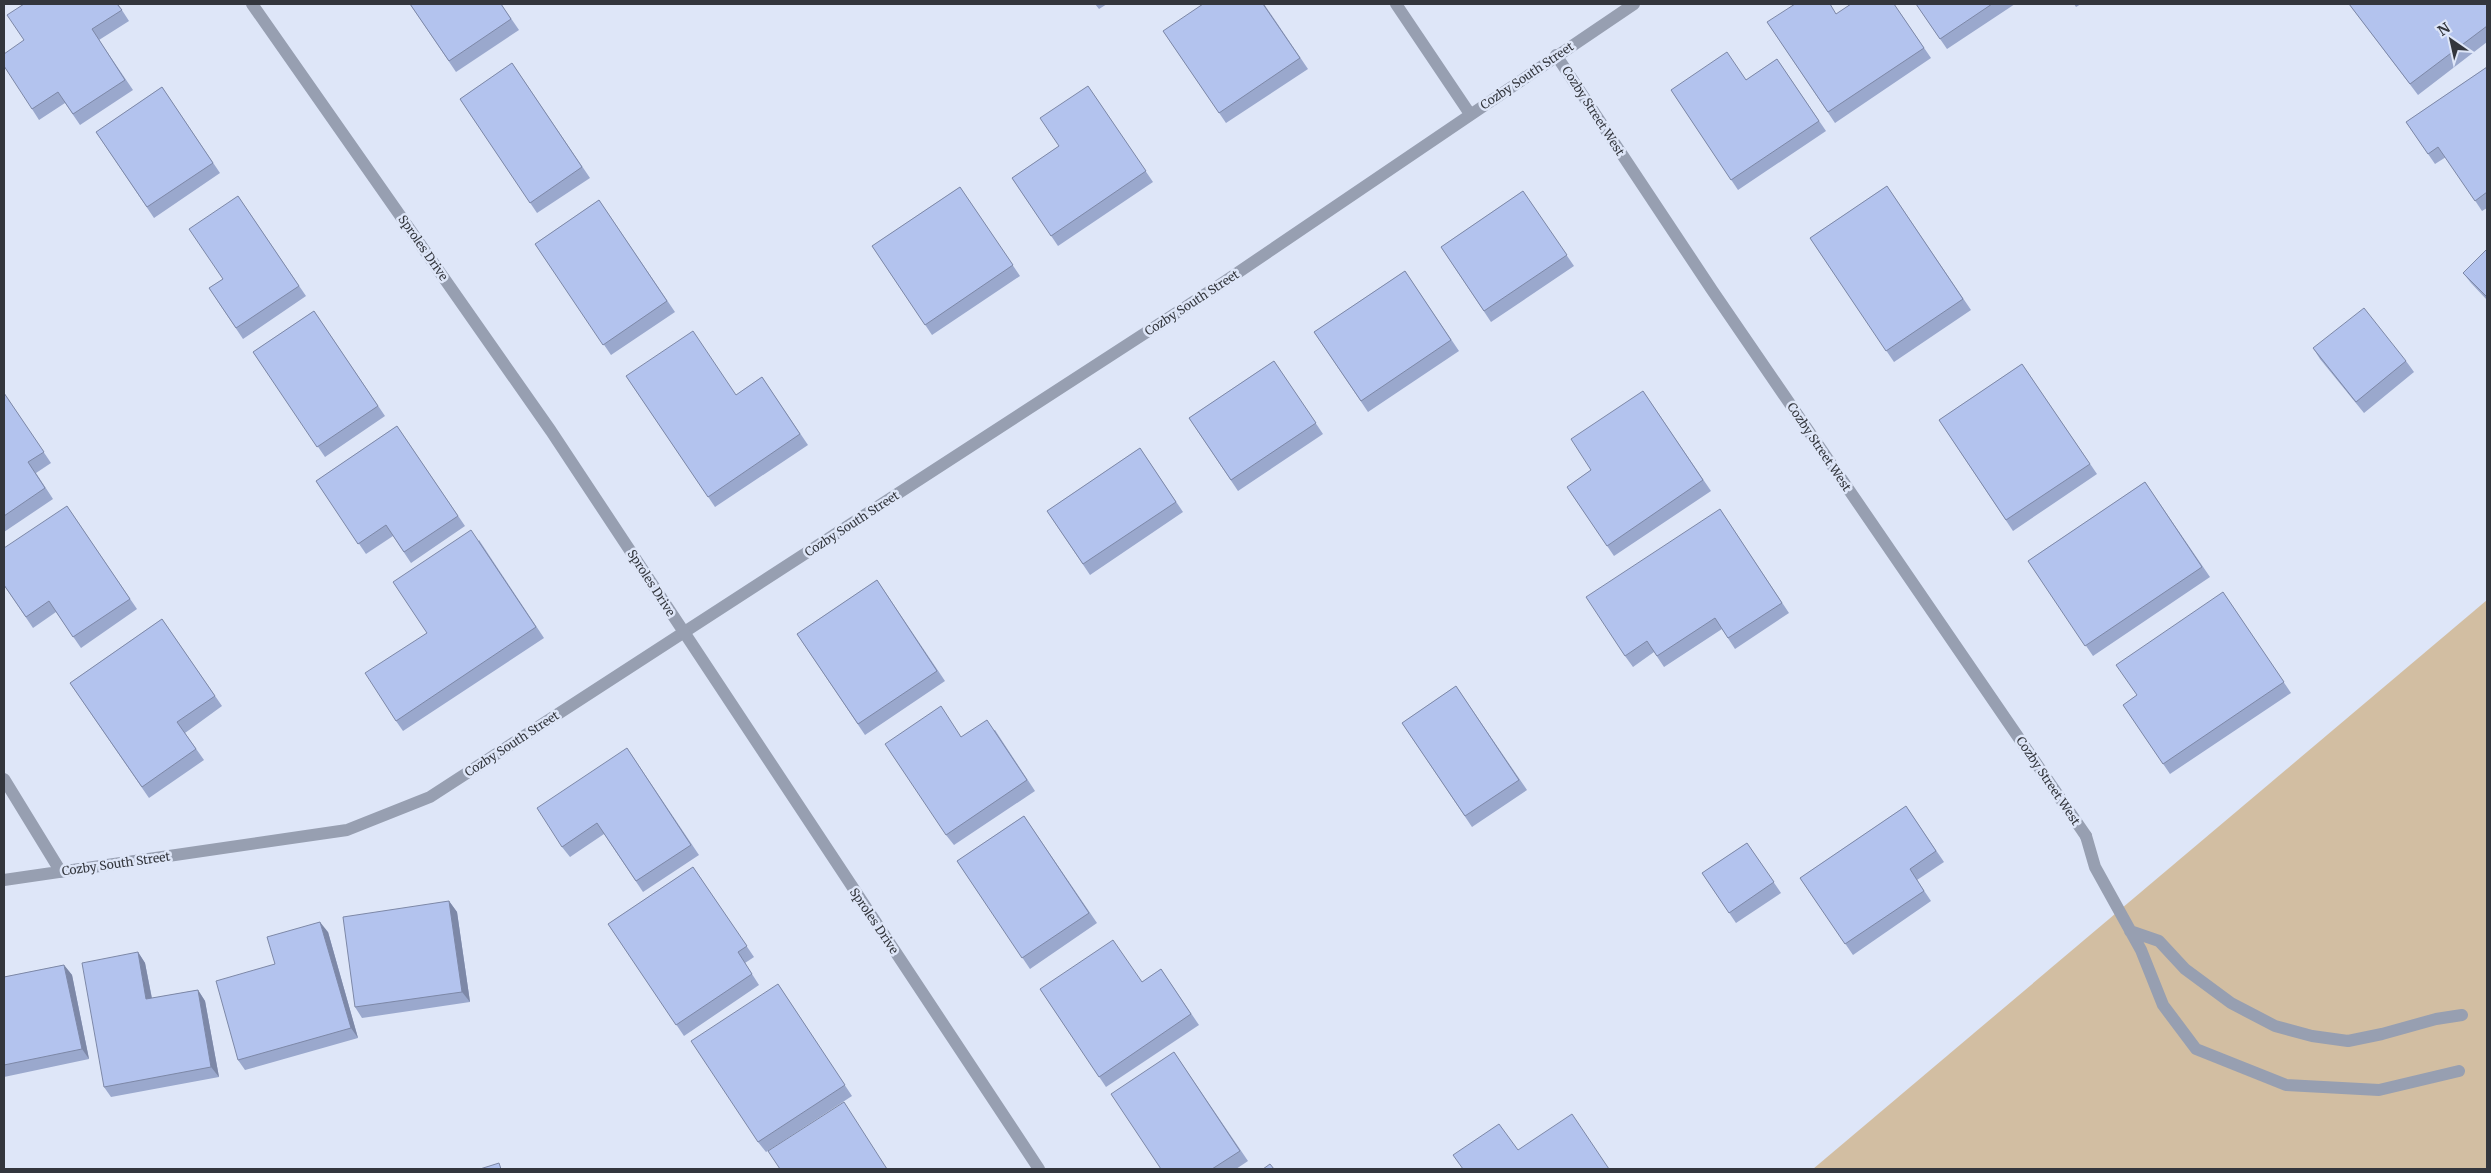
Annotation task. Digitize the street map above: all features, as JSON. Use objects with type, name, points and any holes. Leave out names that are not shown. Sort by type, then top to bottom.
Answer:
[{"type":"street","name":"Sproles Drive","points":[[252,4],[551,430],[1039,1169]]},
{"type":"street","points":[[1396,4],[1470,114]]},
{"type":"street","name":"Cozby South Street","points":[[4,880],[347,830],[430,797],[1224,282],[1556,55],[1634,4]]},
{"type":"street","name":"Cozby Street West","points":[[1556,55],[1712,290],[2086,836],[2095,867],[2141,950],[2163,1005],[2196,1049],[2286,1085],[2379,1090],[2459,1071]]},
{"type":"street","points":[[4,779],[61,872]]},
{"type":"street","points":[[2130,931],[2160,941],[2185,969],[2232,1003],[2275,1026],[2312,1036],[2348,1041],[2436,1019],[2462,1015]]},
{"type":"shaded area","points":[[2487,600],[2487,1169],[1813,1169]]},
{"type":"building","points":[[24,4],[117,4],[122,10],[92,29],[125,80],[73,114],[58,92],[32,109],[4,66],[4,54],[24,40],[7,15]]},
{"type":"building","points":[[410,4],[501,4],[511,19],[449,61]]},
{"type":"building","points":[[1203,4],[1263,4],[1300,58],[1219,113],[1163,31]]},
{"type":"building","points":[[1795,4],[1830,4],[1836,14],[1851,4],[1894,4],[1924,48],[1828,112],[1767,22]]},
{"type":"building","points":[[1916,4],[1992,4],[1940,39]]},
{"type":"building","points":[[2349,4],[2487,4],[2487,26],[2410,84]]},
{"type":"building","points":[[1727,52],[1746,80],[1777,59],[1819,121],[1731,180],[1671,90]]},
{"type":"building","points":[[512,63],[582,167],[530,203],[460,99]]},
{"type":"building","points":[[2487,67],[2487,192],[2475,201],[2438,147],[2428,154],[2406,122]]},
{"type":"building","points":[[1088,86],[1146,171],[1051,236],[1012,178],[1059,146],[1040,118]]},
{"type":"building","points":[[162,87],[213,163],[147,207],[96,132]]},
{"type":"building","points":[[1887,186],[1963,299],[1886,351],[1810,238]]},
{"type":"building","points":[[960,187],[1013,265],[925,325],[872,246]]},
{"type":"building","points":[[1523,191],[1567,255],[1484,311],[1441,247]]},
{"type":"building","points":[[238,196],[299,286],[236,328],[209,288],[223,279],[189,229]]},
{"type":"building","points":[[599,200],[667,301],[603,345],[535,244]]},
{"type":"building","points":[[2487,249],[2487,297],[2463,273]]},
{"type":"building","points":[[1405,271],[1451,340],[1361,401],[1314,332]]},
{"type":"building","points":[[2364,308],[2406,361],[2356,402],[2313,348]]},
{"type":"building","points":[[314,311],[378,406],[317,447],[253,352]]},
{"type":"building","points":[[693,331],[736,395],[762,377],[800,434],[708,497],[626,376]]},
{"type":"building","points":[[1274,361],[1316,423],[1231,480],[1189,418]]},
{"type":"building","points":[[2022,364],[2090,464],[2006,520],[1939,420]]},
{"type":"building","points":[[1643,391],[1703,480],[1607,546],[1567,487],[1591,470],[1571,439]]},
{"type":"building","points":[[4,393],[44,452],[28,462],[45,488],[4,516]]},
{"type":"building","points":[[397,426],[458,516],[404,552],[386,525],[358,544],[316,481]]},
{"type":"building","points":[[1140,448],[1176,502],[1083,564],[1047,511]]},
{"type":"building","points":[[2145,482],[2202,567],[2085,646],[2028,561]]},
{"type":"building","points":[[67,506],[130,599],[73,637],[49,601],[26,617],[4,585],[4,548]]},
{"type":"building","points":[[1720,509],[1782,603],[1728,638],[1715,618],[1657,656],[1647,641],[1625,656],[1586,597]]},
{"type":"building","points":[[471,530],[536,627],[396,721],[365,673],[427,633],[393,582]]},
{"type":"building","points":[[877,580],[937,671],[858,724],[797,634]]},
{"type":"building","points":[[2223,592],[2284,682],[2163,764],[2123,705],[2137,695],[2116,665]]},
{"type":"building","points":[[162,619],[215,696],[177,722],[196,749],[142,787],[70,683]]},
{"type":"building","points":[[1456,686],[1519,780],[1465,816],[1402,723]]},
{"type":"building","points":[[941,706],[961,737],[987,720],[1027,780],[946,835],[885,744]]},
{"type":"building","points":[[627,748],[691,845],[636,881],[597,823],[562,847],[537,808]]},
{"type":"building","points":[[1906,806],[1936,851],[1910,869],[1924,891],[1845,944],[1800,878]]},
{"type":"building","points":[[1024,816],[1089,913],[1022,958],[957,861]]},
{"type":"building","points":[[1747,843],[1774,882],[1729,913],[1702,873]]},
{"type":"building","points":[[693,867],[747,946],[738,952],[752,974],[676,1025],[608,924]]},
{"type":"building","points":[[449,901],[462,992],[355,1007],[343,917]]},
{"type":"building","points":[[320,922],[351,1028],[238,1060],[216,981],[275,964],[267,937]]},
{"type":"building","points":[[1113,940],[1142,982],[1161,969],[1191,1014],[1099,1077],[1040,989]]},
{"type":"building","points":[[138,952],[146,999],[198,990],[211,1067],[104,1087],[82,963]]},
{"type":"building","points":[[64,965],[82,1049],[4,1065],[4,977]]},
{"type":"building","points":[[778,984],[845,1085],[758,1142],[691,1041]]},
{"type":"building","points":[[1174,1052],[1240,1151],[1212,1169],[1161,1169],[1111,1094]]},
{"type":"building","points":[[844,1102],[887,1169],[780,1169],[768,1151]]},
{"type":"building","points":[[1572,1114],[1609,1169],[1463,1169],[1453,1155],[1499,1124],[1518,1150]]},
{"type":"building","points":[[499,1163],[501,1169],[480,1169]]},
{"type":"building","points":[[1270,1164],[1274,1169],[1263,1169]]}]
